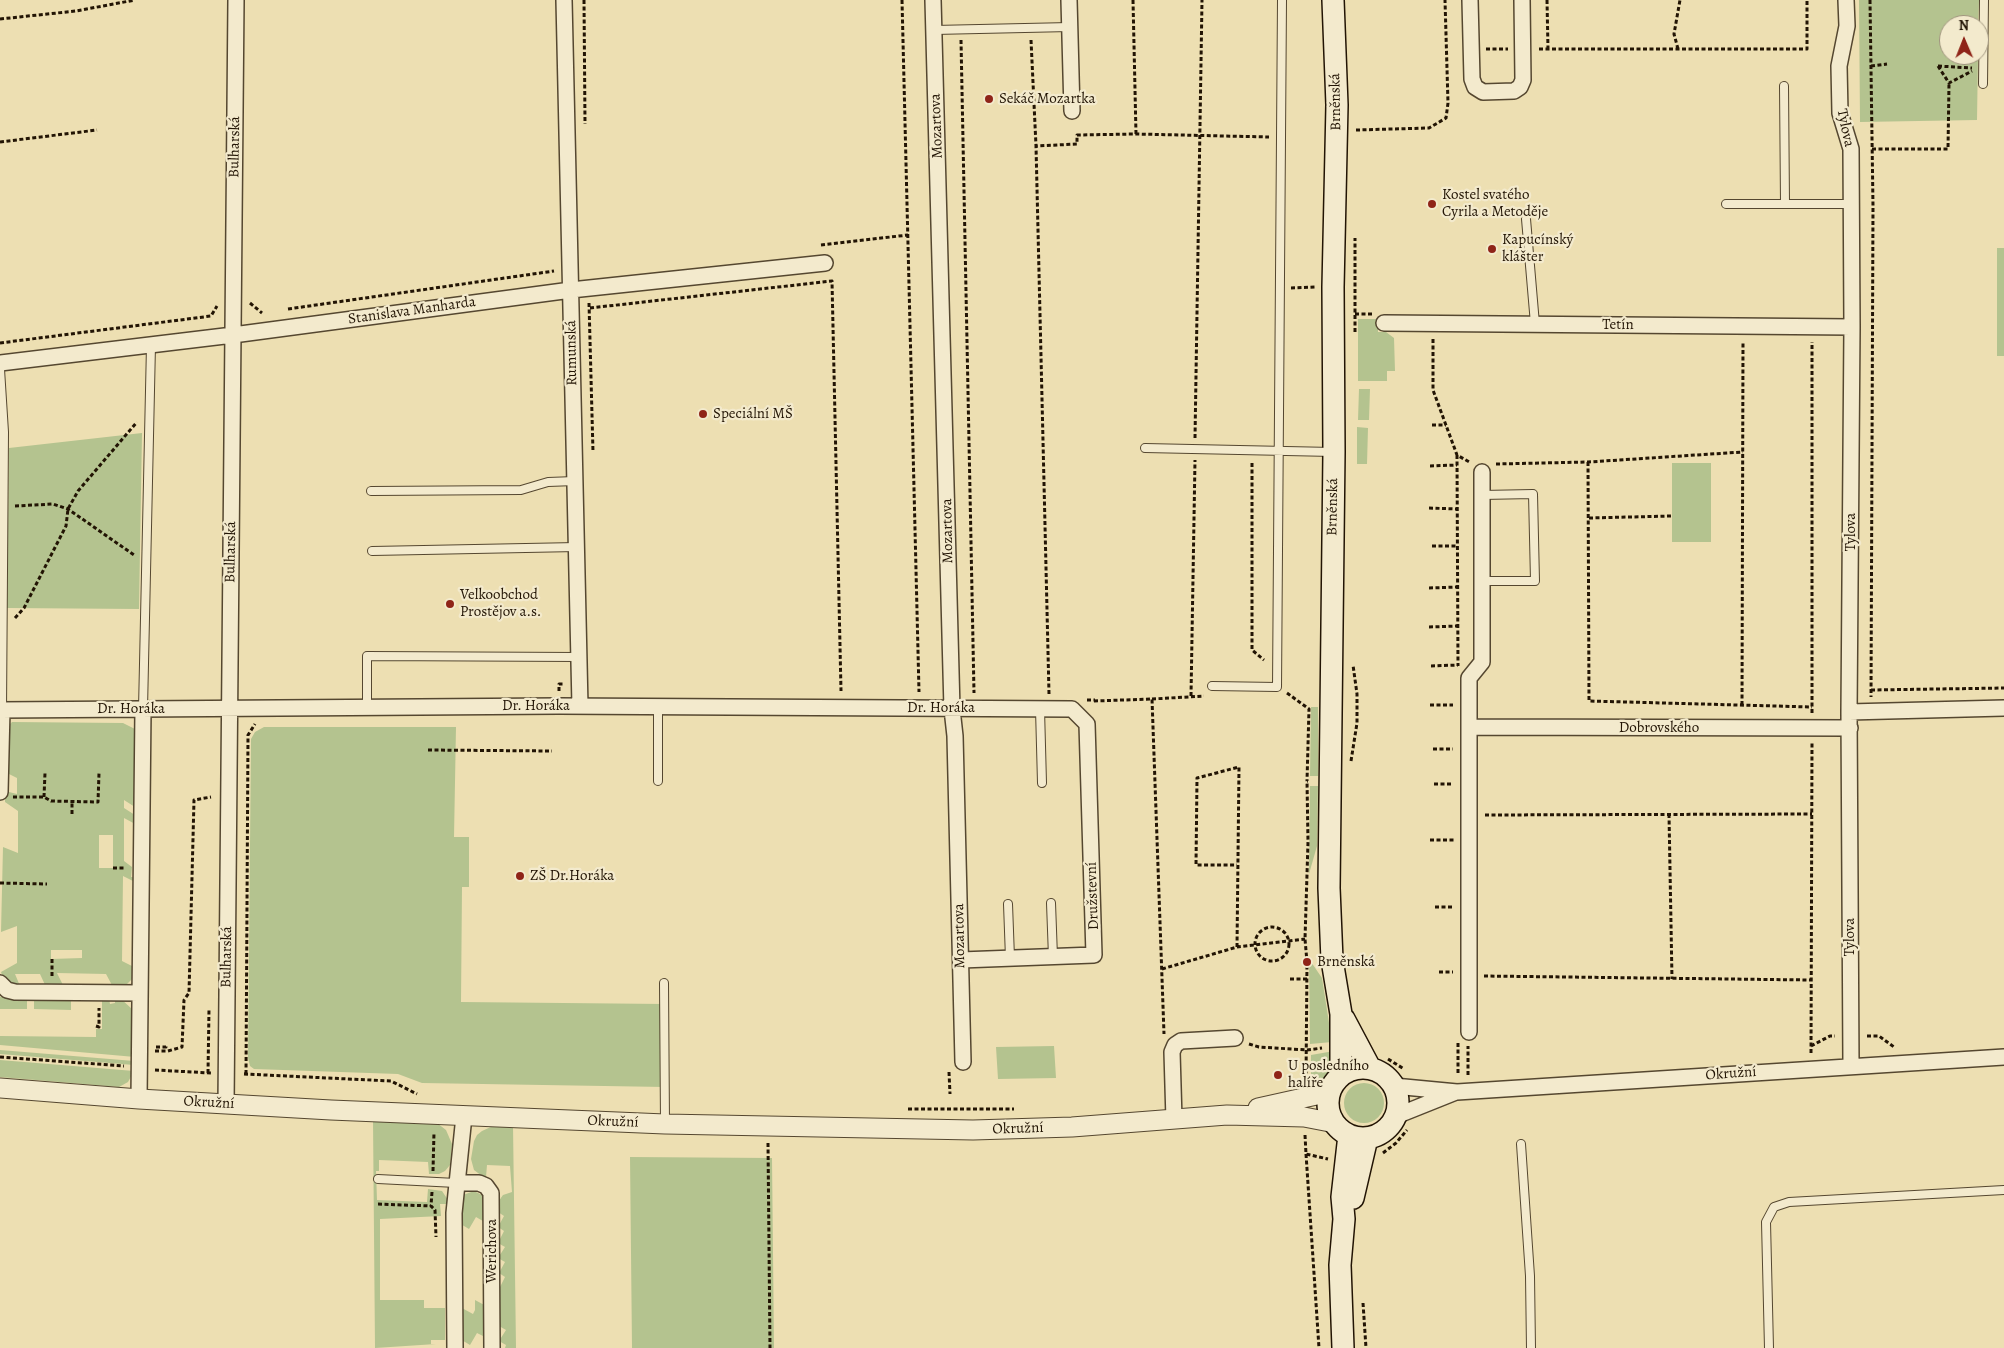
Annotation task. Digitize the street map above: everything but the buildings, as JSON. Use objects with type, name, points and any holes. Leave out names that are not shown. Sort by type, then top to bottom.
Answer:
[{"type":"main road","name":"Brněnská","points":[[1333,0],[1337,105],[1329,888],[1332,960],[1341,1014],[1341,1046],[1336,1083]]},
{"type":"main road","name":"Brněnská","points":[[1341,1014],[1376,1061]]},
{"type":"main road","points":[[1343,1348],[1340,1265],[1344,1220],[1342,1197],[1360,1166],[1350,1132],[1328,1108],[1336,1083],[1355,1068],[1376,1061],[1394,1086],[1402,1122],[1384,1131],[1350,1132]]},
{"type":"street","name":"Bulharská","points":[[226,1104],[236,0]]},
{"type":"street","name":"Rumunská","points":[[564,0],[580,706]]},
{"type":"street","name":"Mozartova","points":[[933,0],[960,960],[956,1063]]},
{"type":"street","points":[[1069,0],[1072,111]]},
{"type":"street","points":[[1470,0],[1471,49],[1475,87],[1483,92],[1514,91],[1520,86],[1522,80],[1523,49],[1522,0]]},
{"type":"street","name":"Tylova","points":[[1846,0],[1847,26],[1840,66],[1840,114],[1851,149],[1852,327],[1849,712],[1851,1066]]},
{"type":"street","name":"Stanislava Manharda","points":[[0,362],[233,335],[571,290],[825,263]]},
{"type":"street","name":"Tetín","points":[[1384,323],[1852,327]]},
{"type":"street","points":[[1463,1034],[1469,815],[1469,678],[1482,662],[1483,467]]},
{"type":"street","name":"Dr. Horáka","points":[[1,710],[580,706],[952,709],[1045,704],[1076,713]]},
{"type":"street","points":[[1849,712],[2004,708]]},
{"type":"street","points":[[139,1099],[143,709]]},
{"type":"street","points":[[1,710],[2,795]]},
{"type":"street","name":"Družstevní","points":[[960,960],[1094,955],[1087,724],[1076,713]]},
{"type":"street","name":"Dobrovského","points":[[1469,727],[1850,728]]},
{"type":"street","points":[[0,983],[7,990],[15,992],[140,993]]},
{"type":"street","points":[[1174,1120],[1172,1052],[1175,1045],[1182,1040],[1235,1038]]},
{"type":"street","name":"Okružní","points":[[1394,1086],[1423,1087],[1457,1092],[2004,1057]]},
{"type":"street","name":"Okružní","points":[[0,1088],[139,1099],[464,1116],[768,1127],[973,1130],[1072,1127],[1303,1108],[1336,1083]]},
{"type":"street","name":"Okružní","points":[[1402,1122],[1457,1092]]},
{"type":"street","name":"Okružní","points":[[1303,1108],[1350,1132]]},
{"type":"street","points":[[455,1348],[454,1213],[464,1116]]},
{"type":"street","name":"Werichova","points":[[456,1183],[479,1183],[486,1186],[490,1194],[492,1348]]},
{"type":"lane","points":[[1212,686],[1277,687],[1283,137],[1282,0]]},
{"type":"lane","points":[[1983,84],[1984,0]]},
{"type":"lane","points":[[934,30],[1070,27]]},
{"type":"lane","points":[[1784,86],[1785,204]]},
{"type":"lane","points":[[1726,204],[1851,204]]},
{"type":"lane","points":[[1526,220],[1535,324]]},
{"type":"lane","points":[[143,709],[151,345]]},
{"type":"lane","points":[[0,369],[4,432],[1,710]]},
{"type":"lane","points":[[1145,448],[1334,452]]},
{"type":"lane","points":[[371,491],[521,490],[548,482],[575,481]]},
{"type":"lane","points":[[1482,495],[1534,494],[1535,581],[1482,581]]},
{"type":"lane","points":[[372,550],[577,547]]},
{"type":"lane","points":[[367,707],[367,656],[579,657]]},
{"type":"lane","points":[[1042,783],[1045,704]]},
{"type":"lane","points":[[658,707],[658,781]]},
{"type":"lane","points":[[1008,904],[1010,958]]},
{"type":"lane","points":[[1051,904],[1053,957]]},
{"type":"lane","points":[[664,983],[666,1124]]},
{"type":"lane","points":[[1521,1144],[1530,1276],[1531,1348]]},
{"type":"lane","points":[[378,1179],[456,1183]]},
{"type":"lane","points":[[1769,1348],[1766,1222],[1774,1208],[1789,1202],[2004,1190]]},
{"type":"path","points":[[0,19],[76,11],[135,0]]},
{"type":"path","points":[[902,0],[920,695]]},
{"type":"path","points":[[1133,0],[1136,134]]},
{"type":"path","points":[[1191,696],[1202,0]]},
{"type":"path","points":[[1356,130],[1429,128],[1446,118],[1448,103],[1445,0]]},
{"type":"path","points":[[1547,0],[1548,49]]},
{"type":"path","points":[[1678,49],[1674,34],[1680,0]]},
{"type":"path","points":[[1471,49],[1807,49],[1806,0]]},
{"type":"path","points":[[1870,0],[1872,149],[1871,711]]},
{"type":"path","points":[[1031,37],[1036,146],[1045,704]]},
{"type":"path","points":[[970,38],[961,38],[974,699]]},
{"type":"path","points":[[1871,66],[1886,64]]},
{"type":"path","points":[[1872,149],[1948,149],[1949,83],[1938,66],[1976,69],[1949,83]]},
{"type":"path","points":[[1356,122],[1356,140]]},
{"type":"path","points":[[0,142],[97,130]]},
{"type":"path","points":[[1036,146],[1077,144],[1077,135],[1136,134],[1283,137]]},
{"type":"path","points":[[1355,334],[1356,228]]},
{"type":"path","points":[[280,310],[557,270]]},
{"type":"path","points":[[590,308],[832,281],[842,694]]},
{"type":"path","points":[[0,343],[211,316],[220,301]]},
{"type":"path","points":[[249,302],[260,313],[270,312]]},
{"type":"path","points":[[1433,324],[1433,390],[1457,454],[1483,467],[1743,452]]},
{"type":"path","points":[[1742,705],[1743,326]]},
{"type":"path","points":[[1811,1055],[1812,326]]},
{"type":"path","points":[[2,634],[24,608],[66,526],[68,509],[78,491],[150,405]]},
{"type":"path","points":[[1432,426],[1446,425]]},
{"type":"path","points":[[1252,450],[1252,650],[1268,663],[1277,687],[1310,709],[1305,939],[1307,1050],[1306,1084],[1302,1090],[1319,1348]]},
{"type":"path","points":[[1588,462],[1589,702],[1812,707]]},
{"type":"path","points":[[1430,466],[1457,465]]},
{"type":"path","points":[[4,506],[53,504],[68,509],[147,564]]},
{"type":"path","points":[[1429,508],[1457,509]]},
{"type":"path","points":[[1589,518],[1672,516]]},
{"type":"path","points":[[1432,546],[1457,546]]},
{"type":"path","points":[[1429,588],[1458,587]]},
{"type":"path","points":[[1429,627],[1458,626]]},
{"type":"path","points":[[1350,769],[1357,723],[1357,694],[1352,660]]},
{"type":"path","points":[[1431,666],[1458,665]]},
{"type":"path","points":[[1871,690],[2004,688]]},
{"type":"path","points":[[1086,700],[1152,699],[1164,1040]]},
{"type":"path","points":[[1076,713],[1095,700]]},
{"type":"path","points":[[1430,704],[1458,705]]},
{"type":"path","name":"Bulharská","points":[[246,1074],[248,735],[255,724],[261,722]]},
{"type":"path","points":[[1433,749],[1459,749]]},
{"type":"path","points":[[428,750],[552,751]]},
{"type":"path","points":[[1237,948],[1238,865],[1239,777],[1239,767],[1197,778],[1196,864],[1238,865]]},
{"type":"path","points":[[44,797],[45,773]]},
{"type":"path","points":[[2,795],[98,802],[99,773]]},
{"type":"path","points":[[1307,781],[1329,780]]},
{"type":"path","points":[[1434,784],[1459,784]]},
{"type":"path","points":[[150,1051],[168,1051],[182,1047],[184,1000],[189,993],[194,800],[211,797]]},
{"type":"path","points":[[72,801],[72,814]]},
{"type":"path","points":[[1669,814],[1672,979]]},
{"type":"path","points":[[1469,815],[1812,814]]},
{"type":"path","points":[[1430,840],[1460,840]]},
{"type":"path","points":[[0,883],[48,884]]},
{"type":"path","points":[[1435,907],[1460,907]]},
{"type":"path","points":[[1266,927],[1281,929],[1289,942],[1285,954],[1274,960],[1261,957],[1255,946],[1255,938],[1259,931],[1266,927]]},
{"type":"path","points":[[1161,969],[1237,948],[1305,939]]},
{"type":"path","points":[[1439,972],[1672,979],[1811,980]]},
{"type":"path","points":[[1290,979],[1307,979]]},
{"type":"path","points":[[1458,1075],[1463,1034]]},
{"type":"path","points":[[1463,1034],[1468,1075]]},
{"type":"path","points":[[1811,1046],[1830,1036],[1879,1036],[1896,1049]]},
{"type":"path","points":[[1235,1038],[1259,1047],[1307,1050]]},
{"type":"path","points":[[0,1057],[140,1068]]},
{"type":"path","points":[[1376,1061],[1421,1074],[1423,1087]]},
{"type":"path","points":[[950,1094],[956,1063]]},
{"type":"path","points":[[406,1088],[406,1113]]},
{"type":"path","points":[[1306,1154],[1360,1166],[1381,1156],[1396,1143],[1402,1122]]},
{"type":"path","points":[[768,1127],[770,1348]]},
{"type":"path","points":[[424,1131],[434,1131],[431,1206]]},
{"type":"path","points":[[378,1204],[431,1206],[435,1210],[436,1238]]},
{"type":"path","points":[[1363,1302],[1366,1348]]},
{"type":"green space","points":[[1859,0],[1979,0],[1978,15],[1939,15],[1939,65],[1978,65],[1977,120],[1860,122]]},
{"type":"green space","points":[[1997,248],[2004,248],[2004,356],[1997,356]]},
{"type":"green space","points":[[1358,319],[1378,319],[1378,332],[1386,332],[1394,338],[1395,371],[1387,371],[1387,381],[1358,381]]},
{"type":"green space","points":[[1359,389],[1370,389],[1369,420],[1358,420]]},
{"type":"green space","points":[[1357,427],[1368,428],[1367,464],[1357,464]]},
{"type":"green space","points":[[142,433],[139,609],[7,608],[9,448]]},
{"type":"green space","points":[[1672,463],[1711,463],[1711,542],[1672,542]]},
{"type":"green space","points":[[1311,707],[1318,707],[1318,776],[1310,776]]},
{"type":"green space","points":[[12,722],[123,723],[135,729],[138,734],[138,809],[124,800],[124,808],[138,817],[137,825],[124,818],[124,861],[132,867],[131,877],[137,877],[137,883],[123,876],[122,961],[136,968],[132,979],[125,986],[113,987],[106,974],[57,973],[64,987],[46,987],[40,974],[15,974],[20,986],[11,984],[2,975],[1,972],[17,963],[17,926],[1,932],[3,847],[18,853],[18,811],[5,802],[5,791],[17,794],[17,778],[5,772],[9,725]],"holes":[[[99,835],[113,835],[113,868],[99,868]],[[51,950],[82,950],[82,958],[51,959]]]},
{"type":"green space","points":[[264,727],[456,727],[454,837],[469,837],[469,887],[462,887],[461,1002],[665,1004],[665,1087],[422,1083],[398,1074],[254,1069],[250,1066],[248,1058],[251,739],[255,732]]},
{"type":"green space","points":[[1310,786],[1318,786],[1317,846],[1309,874]]},
{"type":"green space","points":[[1309,959],[1322,978],[1332,1042],[1310,1044]]},
{"type":"green space","points":[[0,997],[27,997],[27,1009],[0,1009]]},
{"type":"green space","points":[[34,997],[71,998],[71,1010],[34,1009]]},
{"type":"green space","points":[[102,998],[109,998],[110,1004],[115,1003],[115,998],[121,999],[132,1009],[135,1057],[0,1045],[0,1036],[96,1037],[96,1029],[102,1029]]},
{"type":"green space","points":[[1054,1046],[1056,1078],[998,1079],[996,1047]]},
{"type":"green space","points":[[0,1050],[134,1061],[134,1065],[0,1054]]},
{"type":"green space","points":[[1334,1051],[1330,1073],[1324,1080],[1311,1085],[1311,1055]]},
{"type":"green space","points":[[0,1060],[134,1071],[128,1082],[119,1087],[0,1077]]},
{"type":"green space","points":[[1360,1083],[1368,1083],[1375,1086],[1381,1092],[1384,1103],[1381,1114],[1375,1120],[1368,1123],[1360,1123],[1353,1120],[1347,1114],[1344,1107],[1344,1099],[1347,1092],[1353,1086]]},
{"type":"green space","points":[[373,1120],[437,1123],[446,1130],[452,1144],[450,1165],[439,1174],[429,1174],[428,1162],[379,1160],[379,1171],[376,1171],[377,1200],[427,1202],[428,1189],[442,1191],[448,1200],[449,1204],[440,1204],[441,1216],[380,1219],[380,1300],[424,1300],[424,1308],[445,1308],[445,1340],[431,1340],[431,1344],[436,1344],[375,1348]]},
{"type":"green space","points":[[495,1125],[513,1125],[516,1348],[505,1348],[506,1345],[499,1341],[506,1330],[499,1326],[499,1289],[505,1277],[499,1273],[505,1262],[498,1258],[505,1247],[498,1243],[504,1231],[498,1227],[504,1216],[498,1212],[498,1202],[503,1195],[512,1192],[510,1166],[487,1165],[486,1177],[474,1170],[471,1159],[477,1135]]},
{"type":"green space","points":[[630,1157],[772,1158],[774,1348],[632,1348]]},
{"type":"green space","points":[[474,1191],[485,1198],[488,1224],[476,1217],[469,1229],[459,1223],[463,1195]]},
{"type":"green space","points":[[475,1300],[488,1307],[489,1339],[477,1333],[470,1345],[460,1339],[460,1307],[473,1314]]},
{"type":"place","name":"Sekáč Mozartka","points":[[989,99]]},
{"type":"place","name":"Kostel svatého Cyrila a Metoděje","points":[[1432,204]]},
{"type":"place","name":"Kapucínský klášter","points":[[1492,249]]},
{"type":"place","name":"Speciální MŠ","points":[[703,414]]},
{"type":"place","name":"Velkoobchod Prostějov a.s.","points":[[450,604]]},
{"type":"place","name":"ZŠ Dr.Horáka","points":[[520,876]]},
{"type":"place","name":"Brněnská","points":[[1307,962]]},
{"type":"place","name":"U posledního halíře","points":[[1278,1075]]}]
